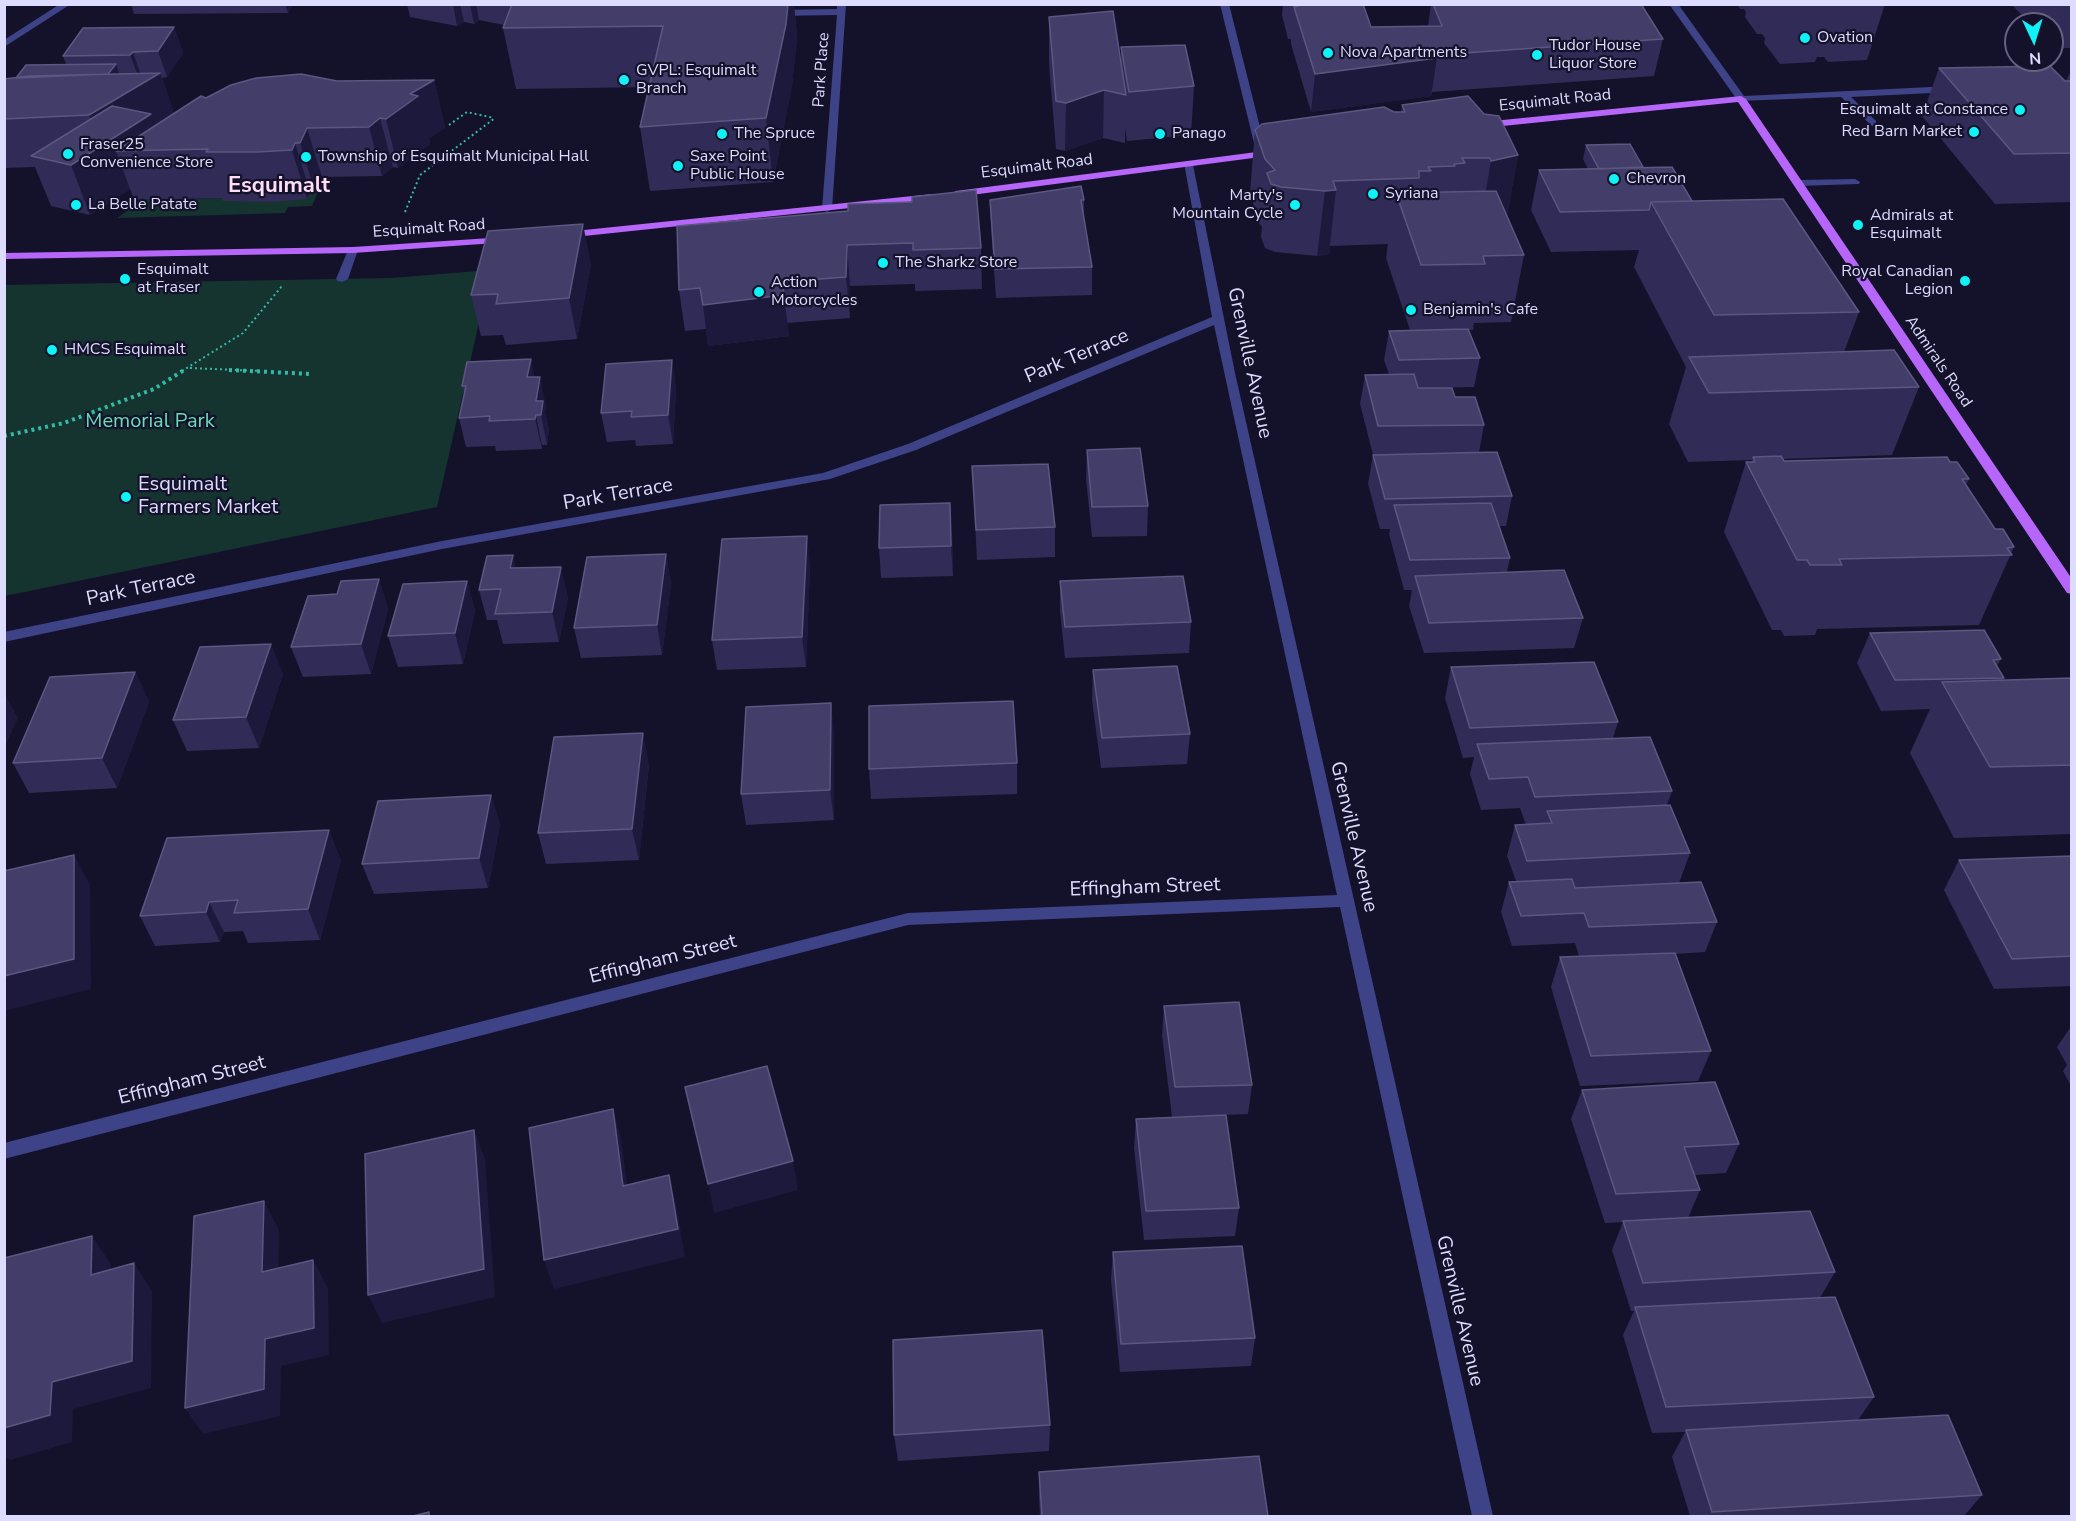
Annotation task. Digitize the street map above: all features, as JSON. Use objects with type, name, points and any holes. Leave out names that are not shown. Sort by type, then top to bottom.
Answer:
[{"type":"main road","name":"Esquimalt Road","points":[[1474,126],[1741,99]]},
{"type":"main road","name":"Admirals Road","points":[[1741,99],[2072,590]]},
{"type":"main road","name":"Esquimalt Road","points":[[555,236],[827,209],[1286,151]]},
{"type":"main road","name":"Esquimalt Road","points":[[4,256],[302,252],[522,239]]},
{"type":"street","points":[[4,44],[67,4]]},
{"type":"street","points":[[1224,4],[1262,155]]},
{"type":"street","name":"Admirals Road","points":[[1673,4],[1741,99]]},
{"type":"street","points":[[760,13],[842,8]]},
{"type":"street","name":"Park Place","points":[[827,209],[842,8]]},
{"type":"street","name":"Esquimalt Road","points":[[1741,99],[1969,88]]},
{"type":"street","points":[[1844,94],[1872,123]]},
{"type":"street","name":"Grenville Avenue","points":[[1188,165],[1217,319],[1483,1516]]},
{"type":"street","points":[[1798,183],[1855,182]]},
{"type":"street","points":[[342,279],[353,250]]},
{"type":"street","name":"Park Terrace","points":[[4,638],[442,545],[825,476],[912,447],[1217,319]]},
{"type":"street","name":"Effingham Street","points":[[4,1151],[908,919],[1346,901]]},
{"type":"path","points":[[420,175],[495,118],[467,112],[449,125]]},
{"type":"path","points":[[4,436],[64,423],[116,406],[154,389],[189,368],[243,333],[279,291],[302,252]]},
{"type":"path","points":[[189,368],[311,374]]},
{"type":"green space","points":[[318,192],[312,206],[288,207],[285,213],[117,218],[143,200],[224,198],[273,202]]},
{"type":"green space","name":"Memorial Park","points":[[491,270],[437,507],[5,596],[4,285],[391,278]]},
{"type":"building","points":[[512,4],[788,4],[786,24],[766,118],[640,127],[663,26],[503,28]]},
{"type":"building","points":[[1298,4],[1363,4],[1371,27],[1442,26],[1433,4],[1641,4],[1663,39],[1436,55],[1437,58],[1315,74],[1294,7],[1299,6]]},
{"type":"building","points":[[1113,11],[1126,95],[1104,90],[1066,103],[1056,101],[1049,17]]},
{"type":"building","points":[[174,27],[158,51],[133,52],[130,55],[63,56],[83,28]]},
{"type":"building","points":[[1185,45],[1194,86],[1129,92],[1121,47]]},
{"type":"building","points":[[116,64],[108,74],[16,78],[26,65]]},
{"type":"building","points":[[2004,67],[2004,72],[2056,72],[2065,81],[2072,81],[2072,153],[2014,154],[1939,68]]},
{"type":"building","points":[[160,73],[89,115],[4,119],[4,79],[30,76]]},
{"type":"building","points":[[301,74],[337,81],[434,80],[410,94],[418,96],[386,119],[380,118],[369,127],[307,128],[300,143],[295,143],[292,150],[257,152],[206,152],[208,149],[116,151],[201,96],[206,98],[231,85],[256,78]]},
{"type":"building","points":[[1468,96],[1484,114],[1499,116],[1518,155],[1491,161],[1490,158],[1462,158],[1465,163],[1454,164],[1455,166],[1428,167],[1431,171],[1419,171],[1419,178],[1333,181],[1336,190],[1281,187],[1271,184],[1267,173],[1275,170],[1265,159],[1255,130],[1262,124],[1384,107],[1394,112],[1405,112],[1402,105]]},
{"type":"building","points":[[112,106],[151,114],[71,165],[31,156]]},
{"type":"building","points":[[1630,144],[1643,167],[1599,169],[1586,145]]},
{"type":"building","points":[[1672,167],[1692,201],[1651,202],[1649,210],[1560,212],[1539,170]]},
{"type":"building","points":[[1081,186],[1084,200],[1081,200],[1092,267],[995,269],[990,200]]},
{"type":"building","points":[[976,190],[981,248],[913,250],[913,243],[847,245],[846,277],[782,282],[784,295],[703,305],[700,288],[679,290],[677,226],[848,211],[848,204],[912,202],[912,197]]},
{"type":"building","points":[[1496,191],[1524,255],[1483,256],[1485,264],[1421,265],[1396,193]]},
{"type":"building","points":[[1783,199],[1859,312],[1714,315],[1651,202]]},
{"type":"building","points":[[583,224],[569,298],[496,304],[498,294],[471,295],[488,231]]},
{"type":"building","points":[[1468,329],[1480,358],[1399,360],[1389,331]]},
{"type":"building","points":[[1894,350],[1919,387],[1709,393],[1689,357]]},
{"type":"building","points":[[531,359],[527,377],[540,377],[536,401],[543,401],[541,415],[536,415],[535,419],[489,421],[490,416],[459,418],[466,386],[462,386],[467,362]]},
{"type":"building","points":[[672,360],[668,415],[631,417],[632,411],[601,413],[606,364]]},
{"type":"building","points":[[1414,374],[1418,388],[1452,388],[1455,397],[1475,397],[1484,425],[1378,426],[1365,375]]},
{"type":"building","points":[[1140,448],[1148,506],[1092,507],[1087,450]]},
{"type":"building","points":[[1497,452],[1512,496],[1385,499],[1373,455]]},
{"type":"building","points":[[1781,456],[1784,461],[1947,457],[1950,462],[1957,462],[1969,479],[1962,479],[1995,529],[2003,529],[2014,547],[2007,548],[2012,555],[1839,559],[1842,565],[1810,565],[1807,560],[1797,560],[1746,462],[1755,462],[1753,457]]},
{"type":"building","points":[[1048,464],[1055,527],[976,530],[972,466]]},
{"type":"building","points":[[950,503],[951,546],[879,548],[880,505]]},
{"type":"building","points":[[1491,503],[1510,558],[1410,560],[1394,505]]},
{"type":"building","points":[[807,536],[802,637],[712,640],[722,539]]},
{"type":"building","points":[[666,554],[657,625],[574,628],[587,557]]},
{"type":"building","points":[[513,555],[510,568],[561,567],[552,612],[495,614],[501,589],[479,590],[487,556]]},
{"type":"building","points":[[1564,570],[1583,618],[1429,623],[1415,576]]},
{"type":"building","points":[[1183,576],[1191,622],[1065,627],[1060,581]]},
{"type":"building","points":[[379,579],[361,644],[291,647],[308,596],[337,594],[341,581]]},
{"type":"building","points":[[467,581],[455,633],[388,636],[403,584]]},
{"type":"building","points":[[1984,630],[2001,659],[1993,660],[2004,678],[1895,680],[1870,633]]},
{"type":"building","points":[[271,644],[246,717],[173,720],[200,647]]},
{"type":"building","points":[[1594,662],[1618,722],[1470,728],[1451,667]]},
{"type":"building","points":[[1177,666],[1190,734],[1102,738],[1093,670]]},
{"type":"building","points":[[135,672],[102,758],[13,763],[50,677]]},
{"type":"building","points":[[2072,678],[2072,765],[1990,767],[1942,682]]},
{"type":"building","points":[[1013,701],[1017,763],[869,769],[869,706]]},
{"type":"building","points":[[831,703],[830,790],[741,794],[746,707]]},
{"type":"building","points":[[643,733],[632,829],[538,833],[554,737]]},
{"type":"building","points":[[1650,737],[1672,791],[1535,797],[1528,777],[1489,779],[1477,744]]},
{"type":"building","points":[[491,795],[479,858],[362,864],[378,801]]},
{"type":"building","points":[[1670,805],[1690,853],[1527,861],[1515,825],[1552,823],[1547,811]]},
{"type":"building","points":[[329,830],[308,909],[234,913],[238,900],[209,902],[206,912],[140,916],[167,838]]},
{"type":"building","points":[[74,855],[74,959],[4,976],[4,871]]},
{"type":"building","points":[[2072,856],[2072,956],[2012,959],[1959,860]]},
{"type":"building","points":[[1572,879],[1575,888],[1701,882],[1717,922],[1589,927],[1584,913],[1521,916],[1509,882]]},
{"type":"building","points":[[1675,953],[1711,1051],[1591,1056],[1560,957]]},
{"type":"building","points":[[1239,1002],[1252,1085],[1175,1087],[1164,1006]]},
{"type":"building","points":[[767,1066],[793,1161],[708,1184],[685,1087]]},
{"type":"building","points":[[1715,1082],[1739,1144],[1684,1147],[1700,1190],[1616,1194],[1582,1090]]},
{"type":"building","points":[[613,1109],[623,1186],[669,1175],[678,1229],[544,1260],[529,1128]]},
{"type":"building","points":[[1226,1115],[1239,1208],[1146,1211],[1136,1119]]},
{"type":"building","points":[[474,1130],[484,1269],[368,1295],[365,1154]]},
{"type":"building","points":[[264,1201],[262,1272],[313,1260],[314,1328],[265,1339],[264,1389],[185,1408],[194,1216]]},
{"type":"building","points":[[1810,1211],[1835,1272],[1643,1283],[1623,1221]]},
{"type":"building","points":[[92,1236],[91,1275],[134,1263],[132,1361],[52,1382],[50,1415],[4,1428],[4,1258]]},
{"type":"building","points":[[1242,1246],[1255,1338],[1121,1344],[1113,1252]]},
{"type":"building","points":[[1835,1297],[1874,1397],[1666,1407],[1635,1307]]},
{"type":"building","points":[[1042,1330],[1050,1425],[894,1435],[893,1340]]},
{"type":"building","points":[[1948,1415],[1982,1495],[1712,1512],[1686,1430]]},
{"type":"building","points":[[1259,1456],[1268,1516],[1042,1516],[1039,1472]]},
{"type":"building","points":[[429,1512],[429,1516],[413,1516]]},
{"type":"place","name":"Ovation","points":[[1805,38]]},
{"type":"place","name":"Nova Apartments","points":[[1328,53]]},
{"type":"place","name":"Tudor House Liquor Store","points":[[1537,55]]},
{"type":"place","name":"GVPL: Esquimalt Branch","points":[[624,80]]},
{"type":"place","name":"Esquimalt at Constance","points":[[2020,110]]},
{"type":"place","name":"Red Barn Market","points":[[1974,132]]},
{"type":"place","name":"The Spruce","points":[[722,134]]},
{"type":"place","name":"Panago","points":[[1160,134]]},
{"type":"place","name":"Fraser25 Convenience Store","points":[[68,154]]},
{"type":"place","name":"Township of Esquimalt Municipal Hall","points":[[306,157]]},
{"type":"place","name":"Saxe Point Public House","points":[[678,166]]},
{"type":"place","name":"Chevron","points":[[1614,179]]},
{"type":"place","name":"Syriana","points":[[1373,194]]},
{"type":"place","name":"La Belle Patate","points":[[76,205]]},
{"type":"place","name":"Marty's Mountain Cycle","points":[[1295,205]]},
{"type":"place","name":"Admirals at Esquimalt","points":[[1858,225]]},
{"type":"place","name":"The Sharkz Store","points":[[883,263]]},
{"type":"place","name":"Esquimalt at Fraser","points":[[125,279]]},
{"type":"place","name":"Royal Canadian Legion","points":[[1965,281]]},
{"type":"place","name":"Action Motorcycles","points":[[759,292]]},
{"type":"place","name":"Benjamin's Cafe","points":[[1411,310]]},
{"type":"place","name":"HMCS Esquimalt","points":[[52,350]]},
{"type":"place","name":"Esquimalt Farmers Market","points":[[126,497]]},
{"type":"district","name":"Esquimalt","points":[[279,187]]}]
